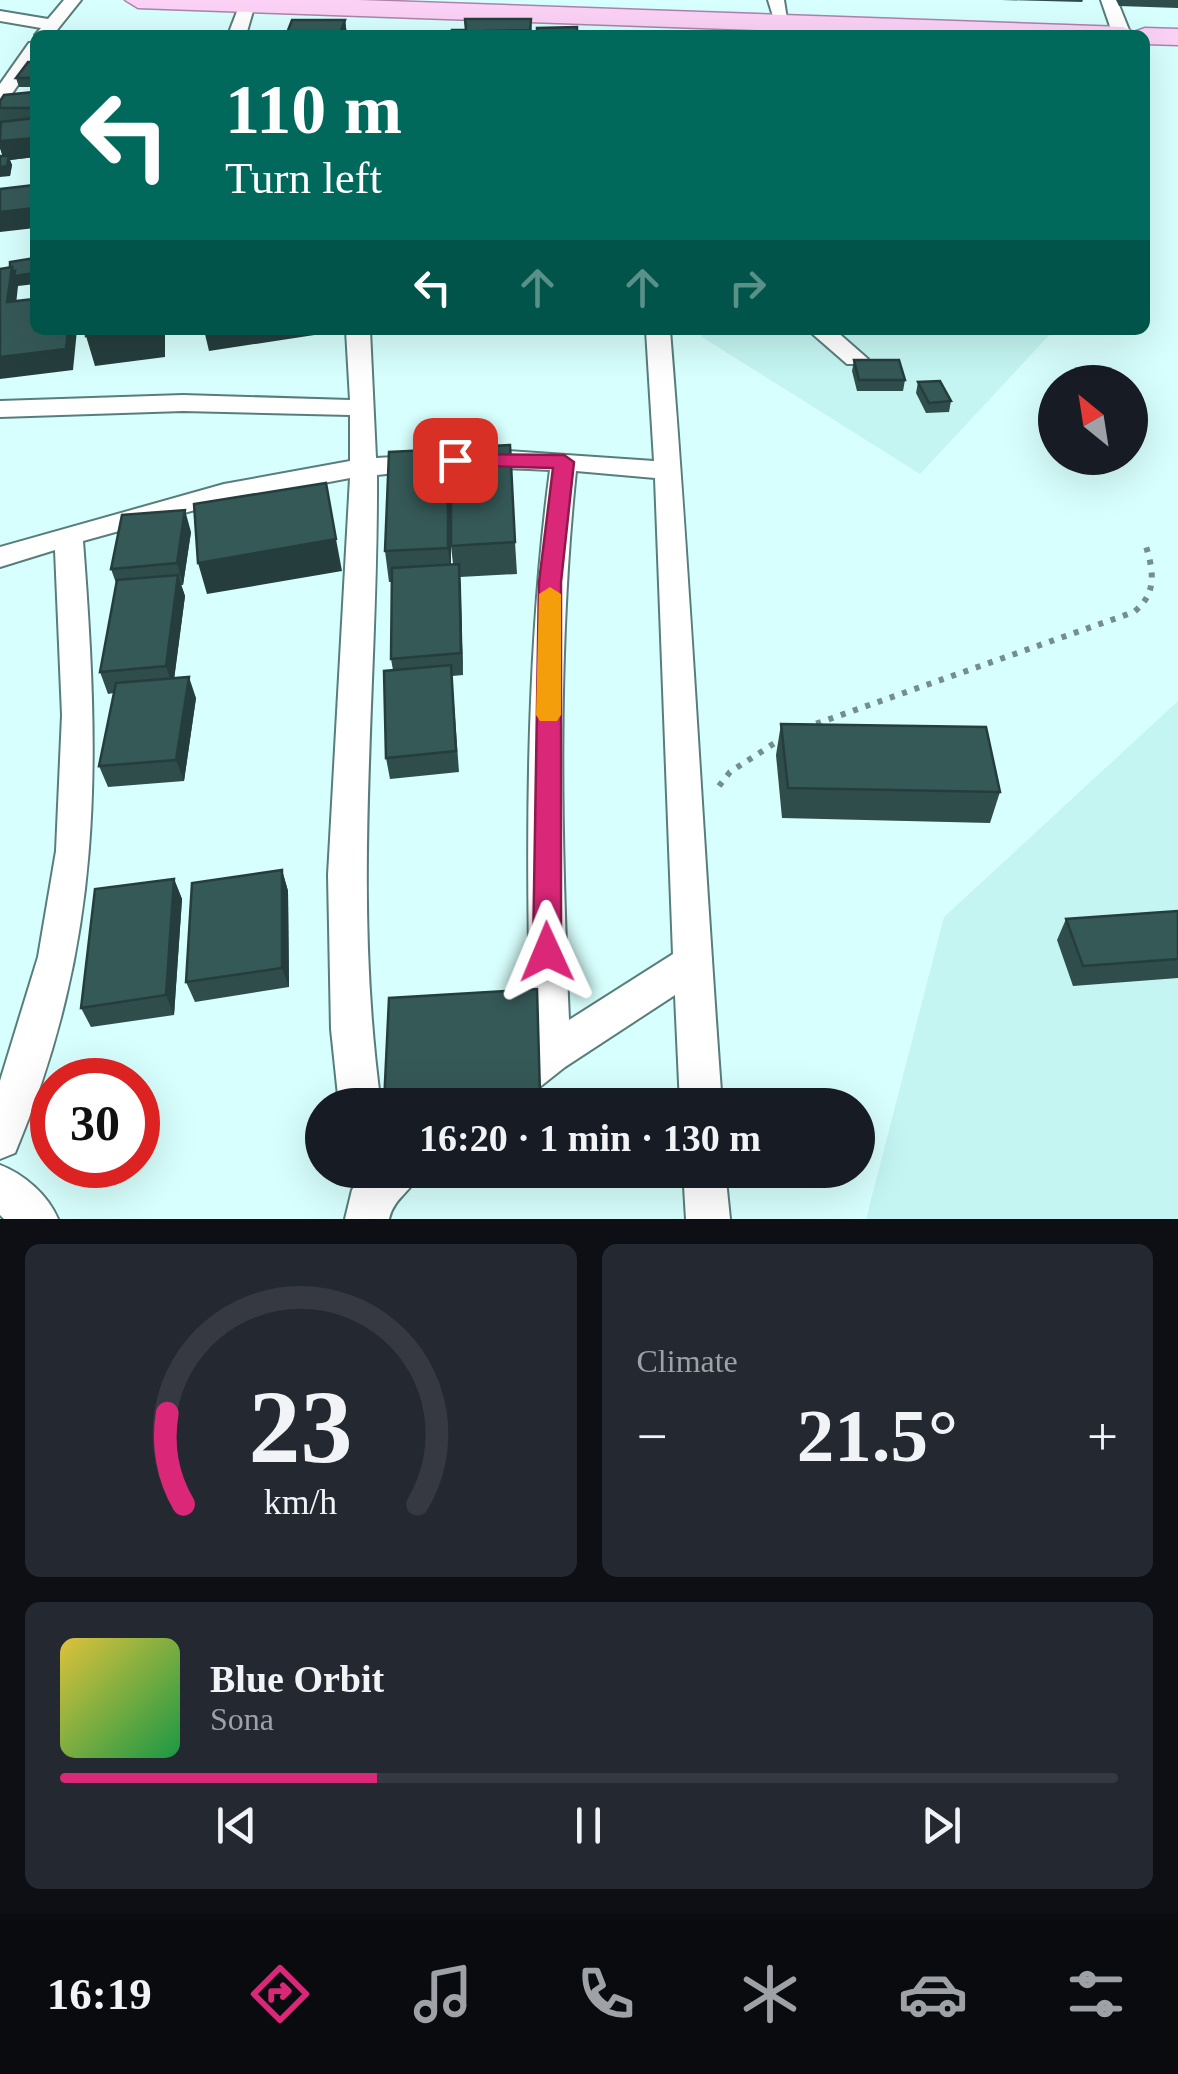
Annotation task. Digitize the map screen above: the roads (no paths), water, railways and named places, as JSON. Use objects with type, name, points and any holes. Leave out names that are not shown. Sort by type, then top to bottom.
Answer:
[{"type":"main road","points":[[138,0],[641,26],[779,11],[1051,30]]},
{"type":"main road","points":[[1150,36],[1178,37]]},
{"type":"street","points":[[0,16],[49,30],[74,0]]},
{"type":"street","points":[[1108,0],[1121,30]]},
{"type":"street","points":[[239,30],[247,4]]},
{"type":"street","points":[[0,97],[30,42]]},
{"type":"street","points":[[357,1088],[350,1042],[346,854],[362,558],[358,335]]},
{"type":"street","points":[[658,335],[700,1088]]},
{"type":"street","points":[[826,335],[856,359]]},
{"type":"street","points":[[0,408],[165,403],[362,408]]},
{"type":"street","points":[[0,557],[68,535],[276,482],[363,468],[455,460],[564,462],[668,471]]},
{"type":"street","points":[[551,1054],[546,919],[550,582],[564,462]]},
{"type":"street","points":[[0,1138],[38,1032],[69,894],[76,794],[76,655],[68,535]]},
{"type":"street","points":[[506,1088],[551,1054],[694,962]]},
{"type":"street","points":[[0,1186],[36,1219]]},
{"type":"street","points":[[705,1188],[708,1219]]}]
